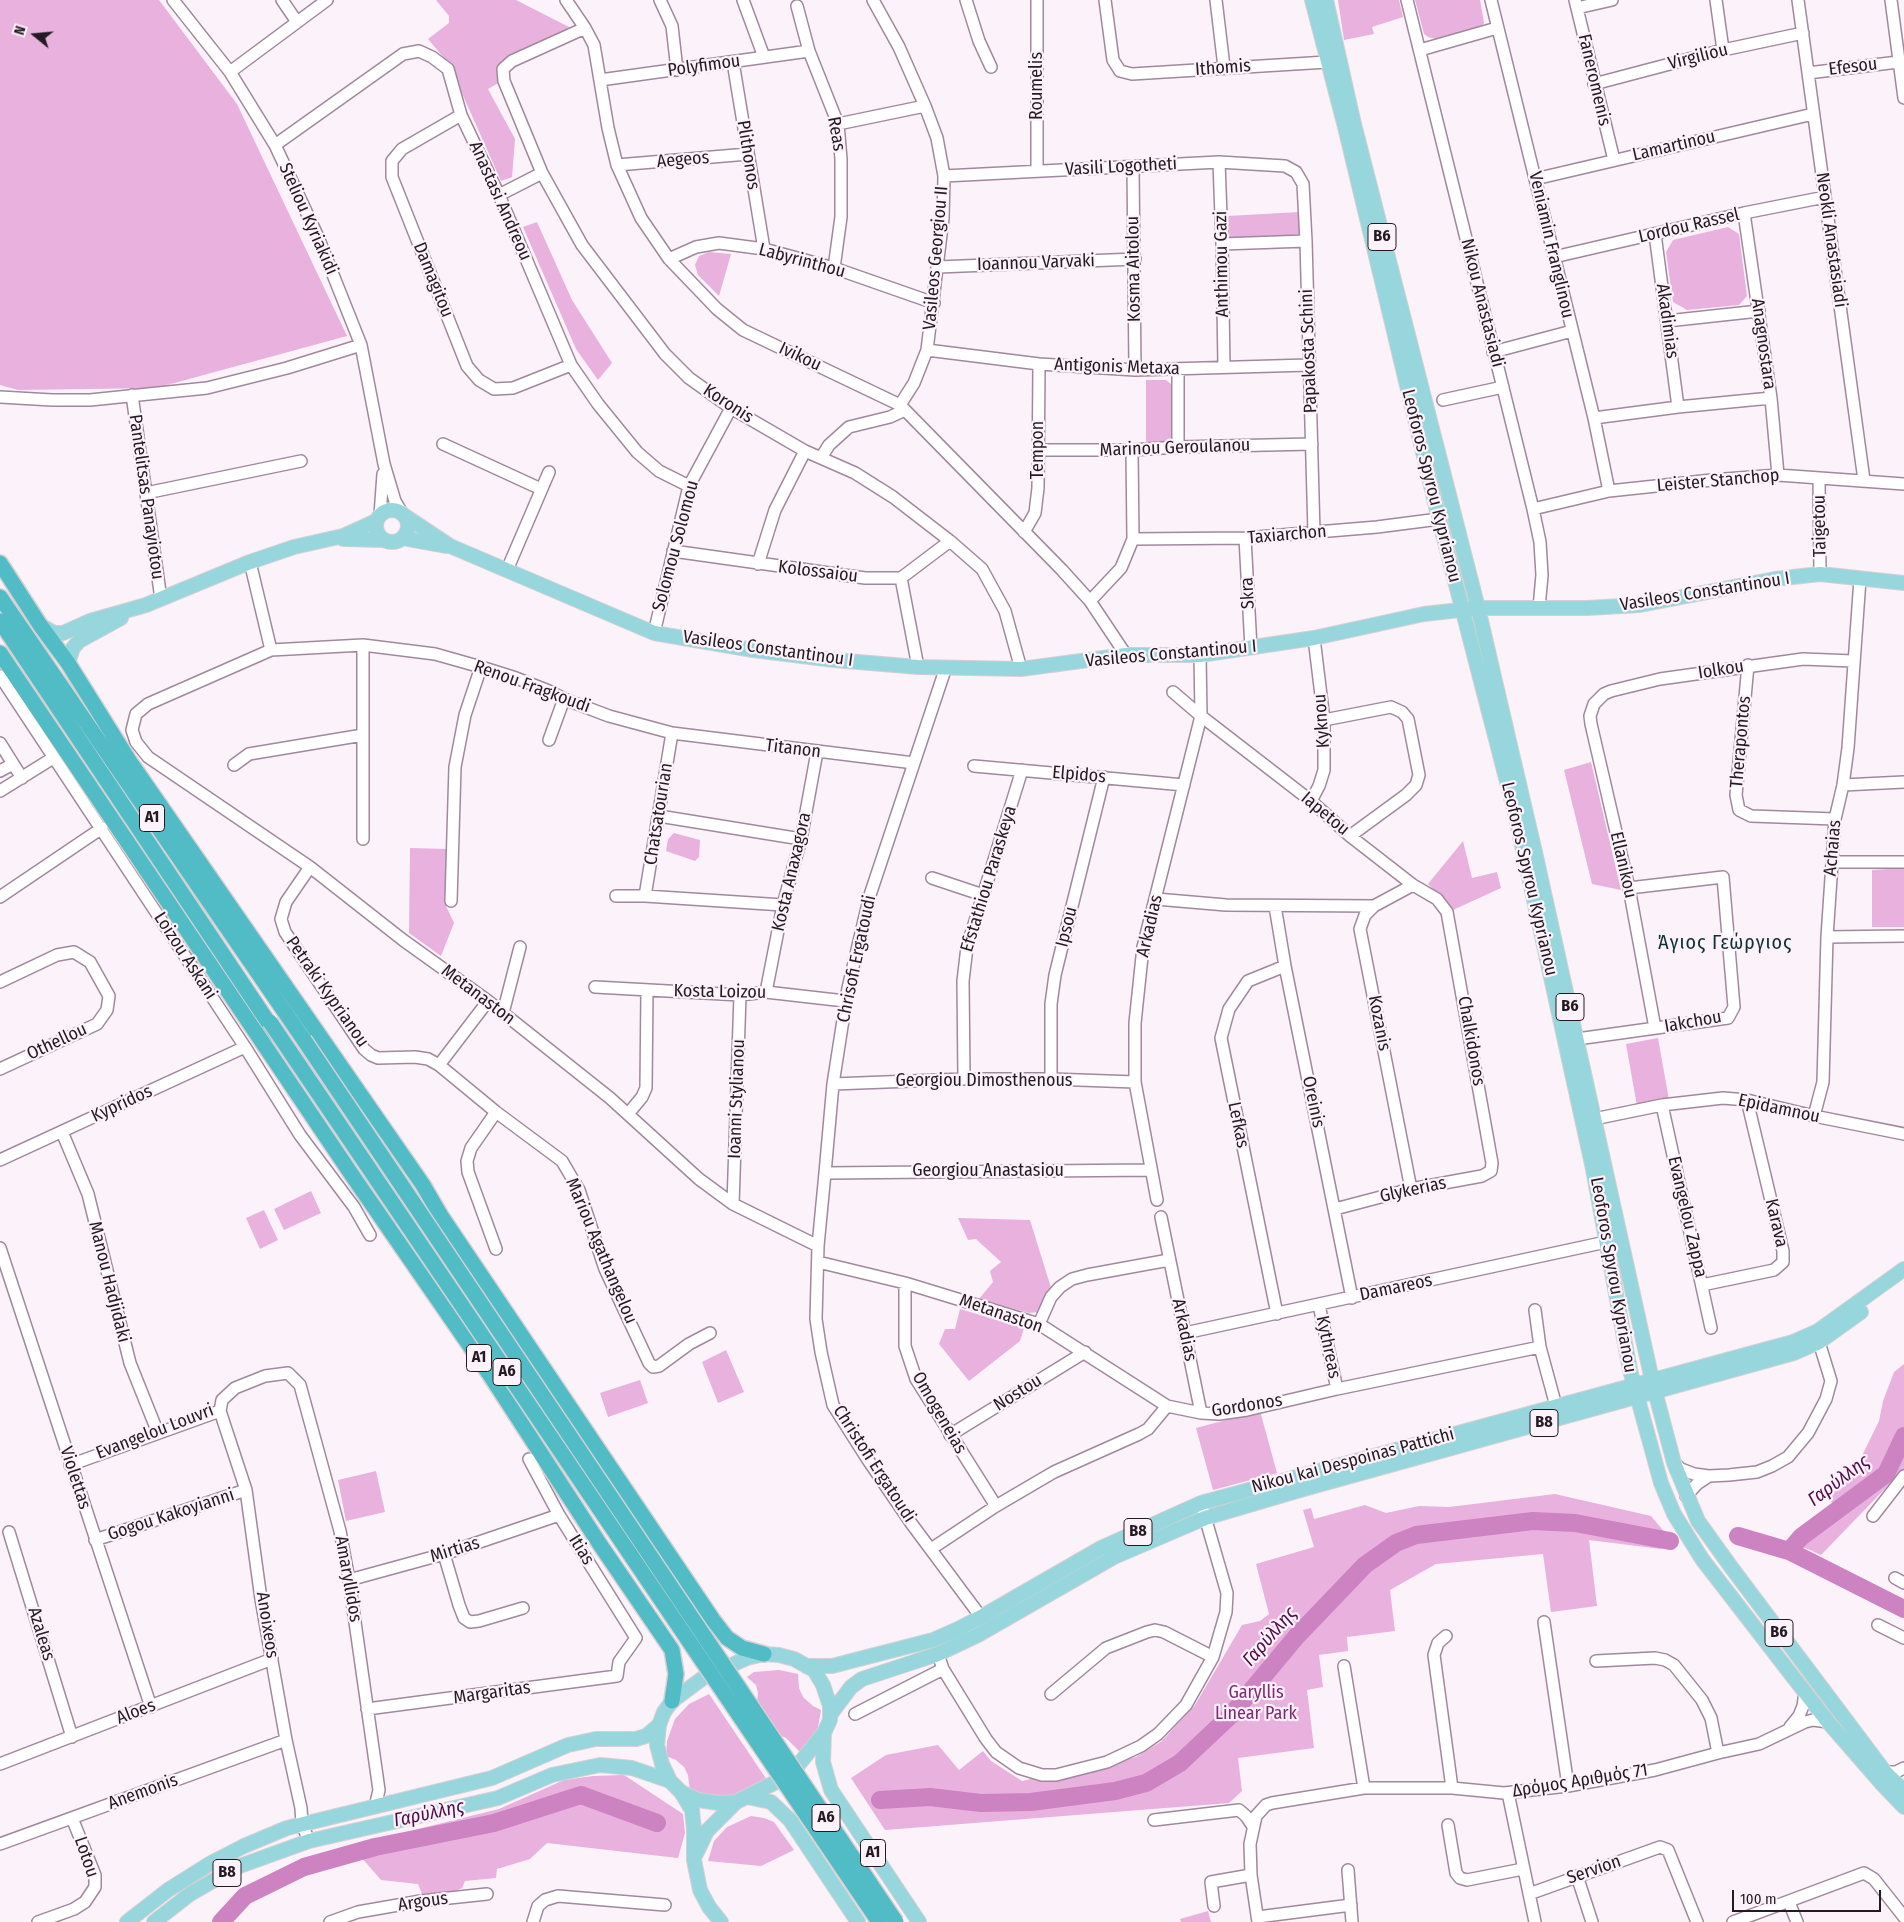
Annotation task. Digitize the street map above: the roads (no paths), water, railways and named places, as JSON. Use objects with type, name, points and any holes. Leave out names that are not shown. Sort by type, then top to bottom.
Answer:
[{"type":"highway","points":[[0,563],[40,625],[68,663],[128,759],[423,1185],[441,1216],[713,1620],[727,1638],[742,1648],[764,1654]]},
{"type":"highway","name":"A1","points":[[0,596],[304,1040]]},
{"type":"highway","name":"A1","points":[[0,621],[270,1022]]},
{"type":"highway","points":[[0,653],[354,1178]]},
{"type":"highway","points":[[270,1022],[354,1178]]},
{"type":"highway","name":"A6","points":[[270,1022],[750,1717],[896,1922]]},
{"type":"highway","points":[[304,1040],[332,1070],[423,1185]]},
{"type":"highway","name":"A6","points":[[304,1040],[750,1717],[879,1922]]},
{"type":"highway","name":"A1","points":[[354,1178],[490,1375],[599,1543],[672,1650],[676,1674],[672,1701]]},
{"type":"main road","name":"Leoforos Spyrou Kyprianou","points":[[1312,0],[1345,127],[1439,519],[1515,813],[1594,1169],[1635,1391],[1661,1483],[1674,1514],[1702,1559],[1828,1722],[1904,1807]]},
{"type":"main road","name":"Leoforos Spyrou Kyprianou","points":[[1326,0],[1354,124],[1478,608],[1577,1039],[1653,1386],[1674,1463],[1686,1496],[1698,1521],[1743,1585],[1886,1772],[1903,1784]]},
{"type":"main road","points":[[40,625],[54,633],[64,633],[90,621],[146,605],[250,562],[294,547],[333,540],[351,534],[389,510],[398,511],[404,515],[408,525],[406,534],[396,542],[384,540],[333,540]]},
{"type":"main road","name":"Vasileos Constantinou I","points":[[404,515],[450,546],[654,633],[753,650],[834,660],[918,667],[1021,669],[1126,656],[1200,654],[1314,638],[1424,614],[1478,608],[1587,608],[1640,605],[1775,579],[1820,574],[1904,583]]},
{"type":"main road","points":[[378,518],[377,532],[384,540]]},
{"type":"main road","name":"Vasileos Constantinou I","points":[[402,538],[450,546]]},
{"type":"main road","points":[[68,663],[73,648],[79,641],[146,605]]},
{"type":"main road","name":"Nikou kai Despoinas Pattichi","points":[[1653,1386],[1818,1331],[1904,1269]]},
{"type":"main road","name":"Nikou kai Despoinas Pattichi","points":[[830,1715],[851,1687],[862,1679],[938,1654],[978,1635],[1114,1557],[1205,1518],[1635,1391],[1794,1353],[1819,1342],[1904,1282]]},
{"type":"main road","name":"Nikou kai Despoinas Pattichi","points":[[806,1666],[832,1666],[933,1640],[958,1630],[1101,1548],[1201,1504],[1556,1406],[1635,1391]]},
{"type":"main road","name":"B8","points":[[764,1654],[779,1655],[794,1659],[814,1670],[823,1684],[830,1706],[830,1720],[824,1734],[799,1764],[774,1782],[741,1800],[719,1803],[698,1800],[681,1792],[670,1780],[662,1764],[657,1745],[659,1725],[664,1712],[672,1701],[703,1678],[747,1658],[764,1654]]},
{"type":"main road","name":"B8","points":[[127,1922],[168,1890],[211,1863],[244,1846],[302,1824],[392,1804],[492,1778],[568,1745],[596,1739],[636,1739],[646,1736],[659,1725]]},
{"type":"main road","name":"A1","points":[[824,1734],[823,1762],[831,1790],[919,1922]]},
{"type":"main road","name":"B8","points":[[154,1922],[190,1894],[237,1867],[309,1841],[498,1798],[552,1775],[600,1765],[632,1768],[670,1780]]},
{"type":"main road","points":[[681,1792],[692,1810],[694,1860],[700,1890],[709,1907],[721,1922]]},
{"type":"main road","points":[[694,1860],[707,1831],[741,1800],[771,1802],[790,1820],[858,1922]]},
{"type":"street","name":"Steliou Kyriakidi","points":[[173,0],[230,72],[275,146],[318,237],[361,345],[384,464],[395,501],[404,515]]},
{"type":"street","points":[[282,0],[296,22]]},
{"type":"street","points":[[230,72],[327,0]]},
{"type":"street","name":"Ivikou","points":[[566,0],[586,28],[594,45],[608,128],[617,165],[641,218],[669,259],[717,309],[743,330],[902,408],[1062,570],[1090,601],[1126,656]]},
{"type":"street","points":[[660,0],[672,26],[677,70]]},
{"type":"street","points":[[743,0],[764,57]]},
{"type":"street","name":"Vasileos Georgiou II","points":[[873,0],[899,47],[925,106],[937,138],[944,176],[943,218],[927,350],[902,408]]},
{"type":"street","points":[[966,0],[979,41],[991,66]]},
{"type":"street","name":"Roumelis","points":[[1037,171],[1038,0]]},
{"type":"street","name":"Ithomis","points":[[1105,0],[1113,60],[1120,71],[1132,74],[1327,62]]},
{"type":"street","points":[[1216,0],[1224,67]]},
{"type":"street","name":"Nikou Anastasiadi","points":[[1407,0],[1493,352],[1534,509],[1540,542],[1542,575],[1539,608]]},
{"type":"street","name":"Veniamin Franglinou","points":[[1491,0],[1594,418],[1609,491]]},
{"type":"street","points":[[1576,4],[1612,0]]},
{"type":"street","points":[[1716,0],[1723,50]]},
{"type":"street","name":"Neokli Anastasiadi","points":[[1798,0],[1864,480]]},
{"type":"street","points":[[1891,0],[1899,21],[1898,62],[1904,98]]},
{"type":"street","name":"Faneromenis","points":[[1576,4],[1614,160]]},
{"type":"street","name":"Reas","points":[[796,6],[808,51],[838,124],[841,159],[841,217],[834,268]]},
{"type":"street","name":"Koronis","points":[[586,28],[512,61],[502,69],[504,81],[542,173],[582,245],[665,354],[689,378],[731,408],[805,450],[855,473],[893,496],[950,541],[982,570],[1004,611],[1021,669]]},
{"type":"street","points":[[1420,50],[1497,28]]},
{"type":"street","name":"Virgiliou","points":[[1594,84],[1723,50],[1803,33]]},
{"type":"street","name":"Anastasi Andreou","points":[[275,146],[403,54],[419,51],[432,57],[448,69],[461,115],[500,195],[571,365],[598,404],[637,452],[659,470],[689,486]]},
{"type":"street","name":"Polyfimou","points":[[600,80],[808,51]]},
{"type":"street","name":"Plithonos","points":[[733,62],[764,249]]},
{"type":"street","name":"Efesou","points":[[1808,73],[1898,62]]},
{"type":"street","points":[[838,124],[925,106]]},
{"type":"street","name":"Lamartinou","points":[[1535,179],[1813,114]]},
{"type":"street","name":"Damagitou","points":[[461,115],[402,149],[392,161],[392,177],[467,366],[479,380],[494,389],[513,388],[571,365]]},
{"type":"street","name":"Aegeos","points":[[617,165],[748,154]]},
{"type":"street","name":"Vasili Logotheti","points":[[944,176],[1219,162],[1285,166],[1296,172]]},
{"type":"street","name":"Anthimou Gazi","points":[[1219,162],[1224,366]]},
{"type":"street","name":"Kosma Aitolou","points":[[1133,167],[1135,370]]},
{"type":"street","name":"Papakosta Schini","points":[[1296,172],[1303,184],[1306,241],[1314,532]]},
{"type":"street","points":[[500,195],[542,173]]},
{"type":"street","name":"Lordou Rassel","points":[[1554,257],[1744,213],[1825,197]]},
{"type":"street","name":"Anagnostara","points":[[1744,213],[1759,311],[1778,475]]},
{"type":"street","name":"Akadimias","points":[[1655,234],[1678,407]]},
{"type":"street","points":[[1222,244],[1306,241]]},
{"type":"street","name":"Labyrinthou","points":[[669,259],[696,247],[719,244],[764,249],[834,268],[934,303]]},
{"type":"street","name":"Ioannou Varvaki","points":[[938,267],[1135,259]]},
{"type":"street","points":[[1667,321],[1759,311]]},
{"type":"street","points":[[1493,352],[1572,331]]},
{"type":"street","points":[[0,397],[81,400],[207,388],[287,368],[361,345]]},
{"type":"street","name":"Antigonis Metaxa","points":[[927,350],[1039,364],[1135,370],[1308,365]]},
{"type":"street","name":"Tempon","points":[[1024,532],[1035,513],[1038,488],[1039,364]]},
{"type":"street","points":[[1178,370],[1178,447]]},
{"type":"street","points":[[1443,400],[1502,387]]},
{"type":"street","name":"Pantelitsas Panayiotou","points":[[132,395],[161,599]]},
{"type":"street","points":[[1594,418],[1770,398]]},
{"type":"street","name":"Solomou Solomou","points":[[654,633],[689,486],[731,408]]},
{"type":"street","points":[[821,458],[829,444],[849,427],[890,417],[902,408]]},
{"type":"street","points":[[444,444],[541,489]]},
{"type":"street","name":"Marinou Geroulanou","points":[[1038,450],[1132,450],[1312,444]]},
{"type":"street","points":[[758,564],[775,510],[805,450]]},
{"type":"street","points":[[1090,601],[1121,568],[1133,539],[1132,450]]},
{"type":"street","points":[[146,493],[301,461]]},
{"type":"street","name":"Steliou Kyriakidi","points":[[378,518],[384,464]]},
{"type":"street","points":[[507,570],[549,472]]},
{"type":"street","name":"Leister Stanchop","points":[[1534,509],[1609,491],[1778,475],[1904,484]]},
{"type":"street","name":"Taigetou","points":[[1819,478],[1820,574]]},
{"type":"street","name":"Taxiarchon","points":[[1133,539],[1245,538],[1377,527],[1439,519]]},
{"type":"street","name":"Skra","points":[[1245,538],[1251,648]]},
{"type":"street","points":[[918,667],[901,578],[950,541]]},
{"type":"street","name":"Kolossaiou","points":[[673,551],[865,578],[901,578]]},
{"type":"street","points":[[250,562],[271,650]]},
{"type":"street","name":"Achaias","points":[[1814,1116],[1823,1082],[1827,937],[1835,819],[1843,785],[1848,748],[1860,579]]},
{"type":"street","name":"Kyknou","points":[[1311,801],[1320,786],[1324,770],[1324,720],[1314,638]]},
{"type":"street","points":[[363,645],[363,839]]},
{"type":"street","name":"Renou Fragkoudi","points":[[136,742],[132,730],[136,714],[148,704],[271,650],[363,645],[435,654],[516,678],[609,716],[672,732]]},
{"type":"street","name":"Arkadias","points":[[1157,1200],[1135,1082],[1135,1023],[1143,947],[1201,716],[1200,654]]},
{"type":"street","name":"Iolkou","points":[[1594,704],[1611,690],[1660,679],[1748,665],[1803,659],[1853,661]]},
{"type":"street","name":"Therapontos","points":[[1748,665],[1736,795],[1739,810],[1751,816],[1835,819]]},
{"type":"street","points":[[451,901],[455,767],[465,715],[481,667]]},
{"type":"street","name":"Chrisofi Ergatoudi","points":[[818,1262],[824,1173],[845,1001],[870,895],[946,667]]},
{"type":"street","name":"Loizou Askani","points":[[0,676],[3,689],[102,828],[300,1135],[354,1207],[370,1235]]},
{"type":"street","name":"Iapetou","points":[[1173,692],[1311,801],[1350,836],[1413,885],[1437,899],[1447,912]]},
{"type":"street","points":[[548,740],[564,699]]},
{"type":"street","name":"Ellanikou","points":[[1594,704],[1590,716],[1591,724],[1629,888],[1655,1028]]},
{"type":"street","points":[[1324,720],[1391,707],[1402,712],[1408,719],[1419,775],[1416,786],[1350,836]]},
{"type":"street","name":"Titanon","points":[[672,732],[816,752],[914,763]]},
{"type":"street","name":"Chatsatourian","points":[[645,896],[672,732]]},
{"type":"street","points":[[234,765],[249,754],[363,735]]},
{"type":"street","name":"Metanaston","points":[[136,742],[148,757],[310,867],[403,940],[503,1012],[628,1114],[699,1179],[733,1204],[818,1246]]},
{"type":"street","points":[[0,743],[22,778]]},
{"type":"street","name":"Kosta Anaxagora","points":[[766,992],[783,905],[801,839],[816,752]]},
{"type":"street","points":[[0,791],[53,758]]},
{"type":"street","points":[[0,772],[13,764]]},
{"type":"street","name":"Elpidos","points":[[974,766],[1184,785]]},
{"type":"street","name":"Efstathiou Paraskeya","points":[[964,1079],[963,981],[967,947],[1022,770]]},
{"type":"street","name":"Ipsou","points":[[1051,1079],[1051,1004],[1055,975],[1104,778]]},
{"type":"street","points":[[1843,785],[1904,782]]},
{"type":"street","points":[[659,816],[801,839]]},
{"type":"street","points":[[0,897],[102,828]]},
{"type":"street","points":[[1832,862],[1904,862]]},
{"type":"street","name":"Petraki Kyprianou","points":[[310,867],[286,902],[281,919],[285,932],[364,1049],[370,1055],[378,1058],[415,1057],[428,1059],[439,1065]]},
{"type":"street","name":"Iakchou","points":[[1577,1039],[1728,1018],[1732,1013],[1734,1007],[1723,877],[1629,888]]},
{"type":"street","points":[[932,878],[983,895]]},
{"type":"street","name":"Kozanis","points":[[1411,1189],[1360,929],[1364,915],[1374,906],[1413,885]]},
{"type":"street","points":[[616,896],[645,896],[783,905]]},
{"type":"street","points":[[1156,899],[1226,905],[1374,906]]},
{"type":"street","name":"Oreinis","points":[[1275,906],[1285,966],[1352,1298]]},
{"type":"street","name":"Chalkidonos","points":[[1447,912],[1491,1153],[1491,1171]]},
{"type":"street","points":[[1827,937],[1904,936]]},
{"type":"street","points":[[503,1012],[520,947]]},
{"type":"street","name":"Othellou","points":[[0,982],[57,955],[74,952],[90,962],[109,996],[106,1010],[97,1024],[0,1069]]},
{"type":"street","name":"Lefkas","points":[[1277,1314],[1221,1038],[1229,1009],[1248,981],[1285,966]]},
{"type":"street","name":"Kosta Loizou","points":[[595,987],[740,995],[766,992],[845,1001]]},
{"type":"street","points":[[628,1114],[642,1098],[646,1088],[647,990]]},
{"type":"street","name":"Ioanni Stylianou","points":[[733,1204],[740,995]]},
{"type":"street","points":[[439,1065],[488,1001]]},
{"type":"street","name":"Kypridos","points":[[0,1160],[245,1047]]},
{"type":"street","name":"Mariou Agathangelou","points":[[439,1065],[496,1112],[562,1161],[579,1190],[606,1269],[649,1364],[653,1367],[659,1366],[689,1344],[710,1333]]},
{"type":"street","name":"Georgiou Dimosthenous","points":[[834,1084],[964,1079],[1051,1079],[1135,1082]]},
{"type":"street","name":"Epidamnou","points":[[1594,1119],[1662,1106],[1722,1098],[1747,1100],[1904,1134]]},
{"type":"street","name":"Karava","points":[[1702,1285],[1774,1270],[1783,1262],[1784,1251],[1747,1100]]},
{"type":"street","name":"Evangelou Zappa","points":[[1662,1106],[1711,1328]]},
{"type":"street","points":[[496,1112],[471,1148],[467,1161],[468,1172],[496,1249]]},
{"type":"street","name":"Manou Hadjidaki","points":[[62,1132],[88,1194],[130,1363],[158,1433]]},
{"type":"street","name":"Georgiou Anastasiou","points":[[824,1173],[1151,1170]]},
{"type":"street","name":"Glykerias","points":[[1335,1209],[1411,1189],[1482,1176],[1491,1171]]},
{"type":"street","name":"Arkadias","points":[[1161,1217],[1201,1413]]},
{"type":"street","name":"Damareos","points":[[1185,1333],[1606,1242]]},
{"type":"street","name":"Violettas","points":[[0,1248],[150,1707]]},
{"type":"street","points":[[1039,1324],[1051,1297],[1060,1287],[1072,1279],[1169,1260]]},
{"type":"street","name":"Metanaston","points":[[818,1262],[905,1283],[1039,1324],[1168,1406]]},
{"type":"street","name":"Christofi Ergatoudi","points":[[818,1262],[816,1318],[821,1352],[833,1405],[868,1460],[981,1617]]},
{"type":"street","name":"Omogeneias","points":[[905,1283],[905,1346],[916,1379],[996,1506]]},
{"type":"street","name":"Kythreas","points":[[1319,1305],[1337,1389]]},
{"type":"street","points":[[1534,1310],[1540,1347],[1556,1406]]},
{"type":"street","points":[[1674,1463],[1687,1472],[1709,1476],[1757,1472],[1780,1462],[1788,1456],[1797,1447],[1826,1399],[1831,1380],[1819,1342]]},
{"type":"street","name":"Gordonos","points":[[1168,1406],[1201,1413],[1219,1414],[1247,1410],[1337,1389],[1540,1347]]},
{"type":"street","name":"Nostou","points":[[950,1434],[1085,1352]]},
{"type":"street","name":"Evangelou Louvri","points":[[70,1465],[220,1411],[222,1400],[235,1388],[265,1376],[288,1373]]},
{"type":"street","name":"Amaryllidos","points":[[288,1373],[300,1384],[340,1531],[349,1580],[379,1793],[375,1807]]},
{"type":"street","points":[[931,1549],[996,1506],[1054,1472],[1148,1429],[1168,1406]]},
{"type":"street","name":"Anoixeos","points":[[220,1411],[246,1490],[261,1599],[286,1740],[301,1808],[302,1824],[309,1841]]},
{"type":"street","name":"Itias","points":[[529,1459],[559,1515],[636,1638],[620,1662],[617,1676]]},
{"type":"street","points":[[1686,1496],[1697,1484],[1709,1476]]},
{"type":"street","points":[[1873,1516],[1904,1476]]},
{"type":"street","name":"Gogou Kakoyianni","points":[[95,1540],[246,1490]]},
{"type":"street","points":[[938,1654],[943,1670],[986,1739],[996,1752],[1019,1768],[1030,1772],[1056,1775],[1107,1762],[1141,1746],[1158,1734],[1186,1705],[1213,1657],[1226,1612],[1227,1593],[1201,1504]]},
{"type":"street","name":"Mirtias","points":[[349,1580],[444,1554],[559,1515]]},
{"type":"street","name":"Azaleas","points":[[9,1532],[72,1737]]},
{"type":"street","points":[[444,1554],[464,1618],[470,1622],[479,1621],[523,1608]]},
{"type":"street","points":[[1544,1622],[1568,1786]]},
{"type":"street","points":[[1878,1625],[1904,1638]]},
{"type":"street","points":[[1052,1694],[1106,1648],[1155,1630],[1164,1632],[1213,1657]]},
{"type":"street","points":[[1446,1636],[1438,1643],[1434,1654],[1452,1788]]},
{"type":"street","points":[[1596,1660],[1655,1658],[1665,1660],[1674,1666],[1702,1700],[1711,1718],[1718,1753]]},
{"type":"street","name":"Aloes","points":[[0,1763],[272,1659]]},
{"type":"street","points":[[1344,1666],[1364,1788]]},
{"type":"street","points":[[855,1714],[943,1670]]},
{"type":"street","name":"Margaritas","points":[[367,1709],[617,1676]]},
{"type":"street","name":"Δρόμος Αριθμός 71","points":[[1786,1732],[1799,1716],[1805,1692]]},
{"type":"street","name":"Δρόμος Αριθμός 71","points":[[1254,1821],[1266,1805],[1272,1803],[1364,1788],[1452,1788],[1508,1793],[1568,1786],[1655,1770],[1759,1744],[1813,1720],[1828,1722]]},
{"type":"street","name":"Anemonis","points":[[0,1844],[286,1740]]},
{"type":"street","points":[[1886,1772],[1896,1772],[1904,1768]]},
{"type":"street","points":[[379,1793],[392,1804]]},
{"type":"street","points":[[1508,1793],[1535,1922]]},
{"type":"street","points":[[1154,1820],[1239,1810],[1254,1821],[1250,1844],[1251,1875],[1258,1920],[1351,1905]]},
{"type":"street","name":"Lotou","points":[[38,1922],[74,1909],[85,1902],[95,1887],[95,1874],[72,1818]]},
{"type":"street","points":[[1448,1825],[1456,1873],[1460,1878],[1467,1880],[1523,1869]]},
{"type":"street","name":"Servion","points":[[1529,1894],[1660,1848],[1668,1850],[1697,1922]]},
{"type":"street","points":[[1348,1870],[1352,1922]]},
{"type":"street","points":[[1733,1922],[1864,1873],[1874,1879],[1904,1917]]},
{"type":"street","points":[[1214,1906],[1210,1876],[1251,1875]]},
{"type":"street","points":[[1577,1876],[1592,1922]]},
{"type":"street","name":"Argous","points":[[330,1922],[358,1912],[421,1901],[487,1894]]},
{"type":"street","points":[[533,1922],[538,1906],[545,1900],[558,1896],[665,1905]]},
{"type":"street","points":[[1788,1902],[1797,1922]]},
{"type":"waterway","name":"Γαρύλλης","points":[[1738,1536],[1789,1551],[1801,1537],[1886,1474],[1904,1436]]},
{"type":"waterway","name":"Γαρύλλης","points":[[880,1800],[930,1797],[981,1803],[1031,1802],[1115,1791],[1146,1783],[1180,1763],[1231,1715],[1296,1637],[1365,1565],[1396,1543],[1416,1535],[1533,1521],[1575,1523],[1670,1541]]},
{"type":"waterway","name":"Γαρύλλης","points":[[1789,1551],[1904,1609]]},
{"type":"waterway","name":"Γαρύλλης","points":[[221,1922],[245,1896],[304,1867],[375,1847],[494,1823],[581,1795],[657,1823]]},
{"type":"district","name":"Άγιος Γεώργιος","points":[[1725,943]]},
{"type":"park label","name":"Garyllis Linear Park","points":[[1256,1704]]}]
